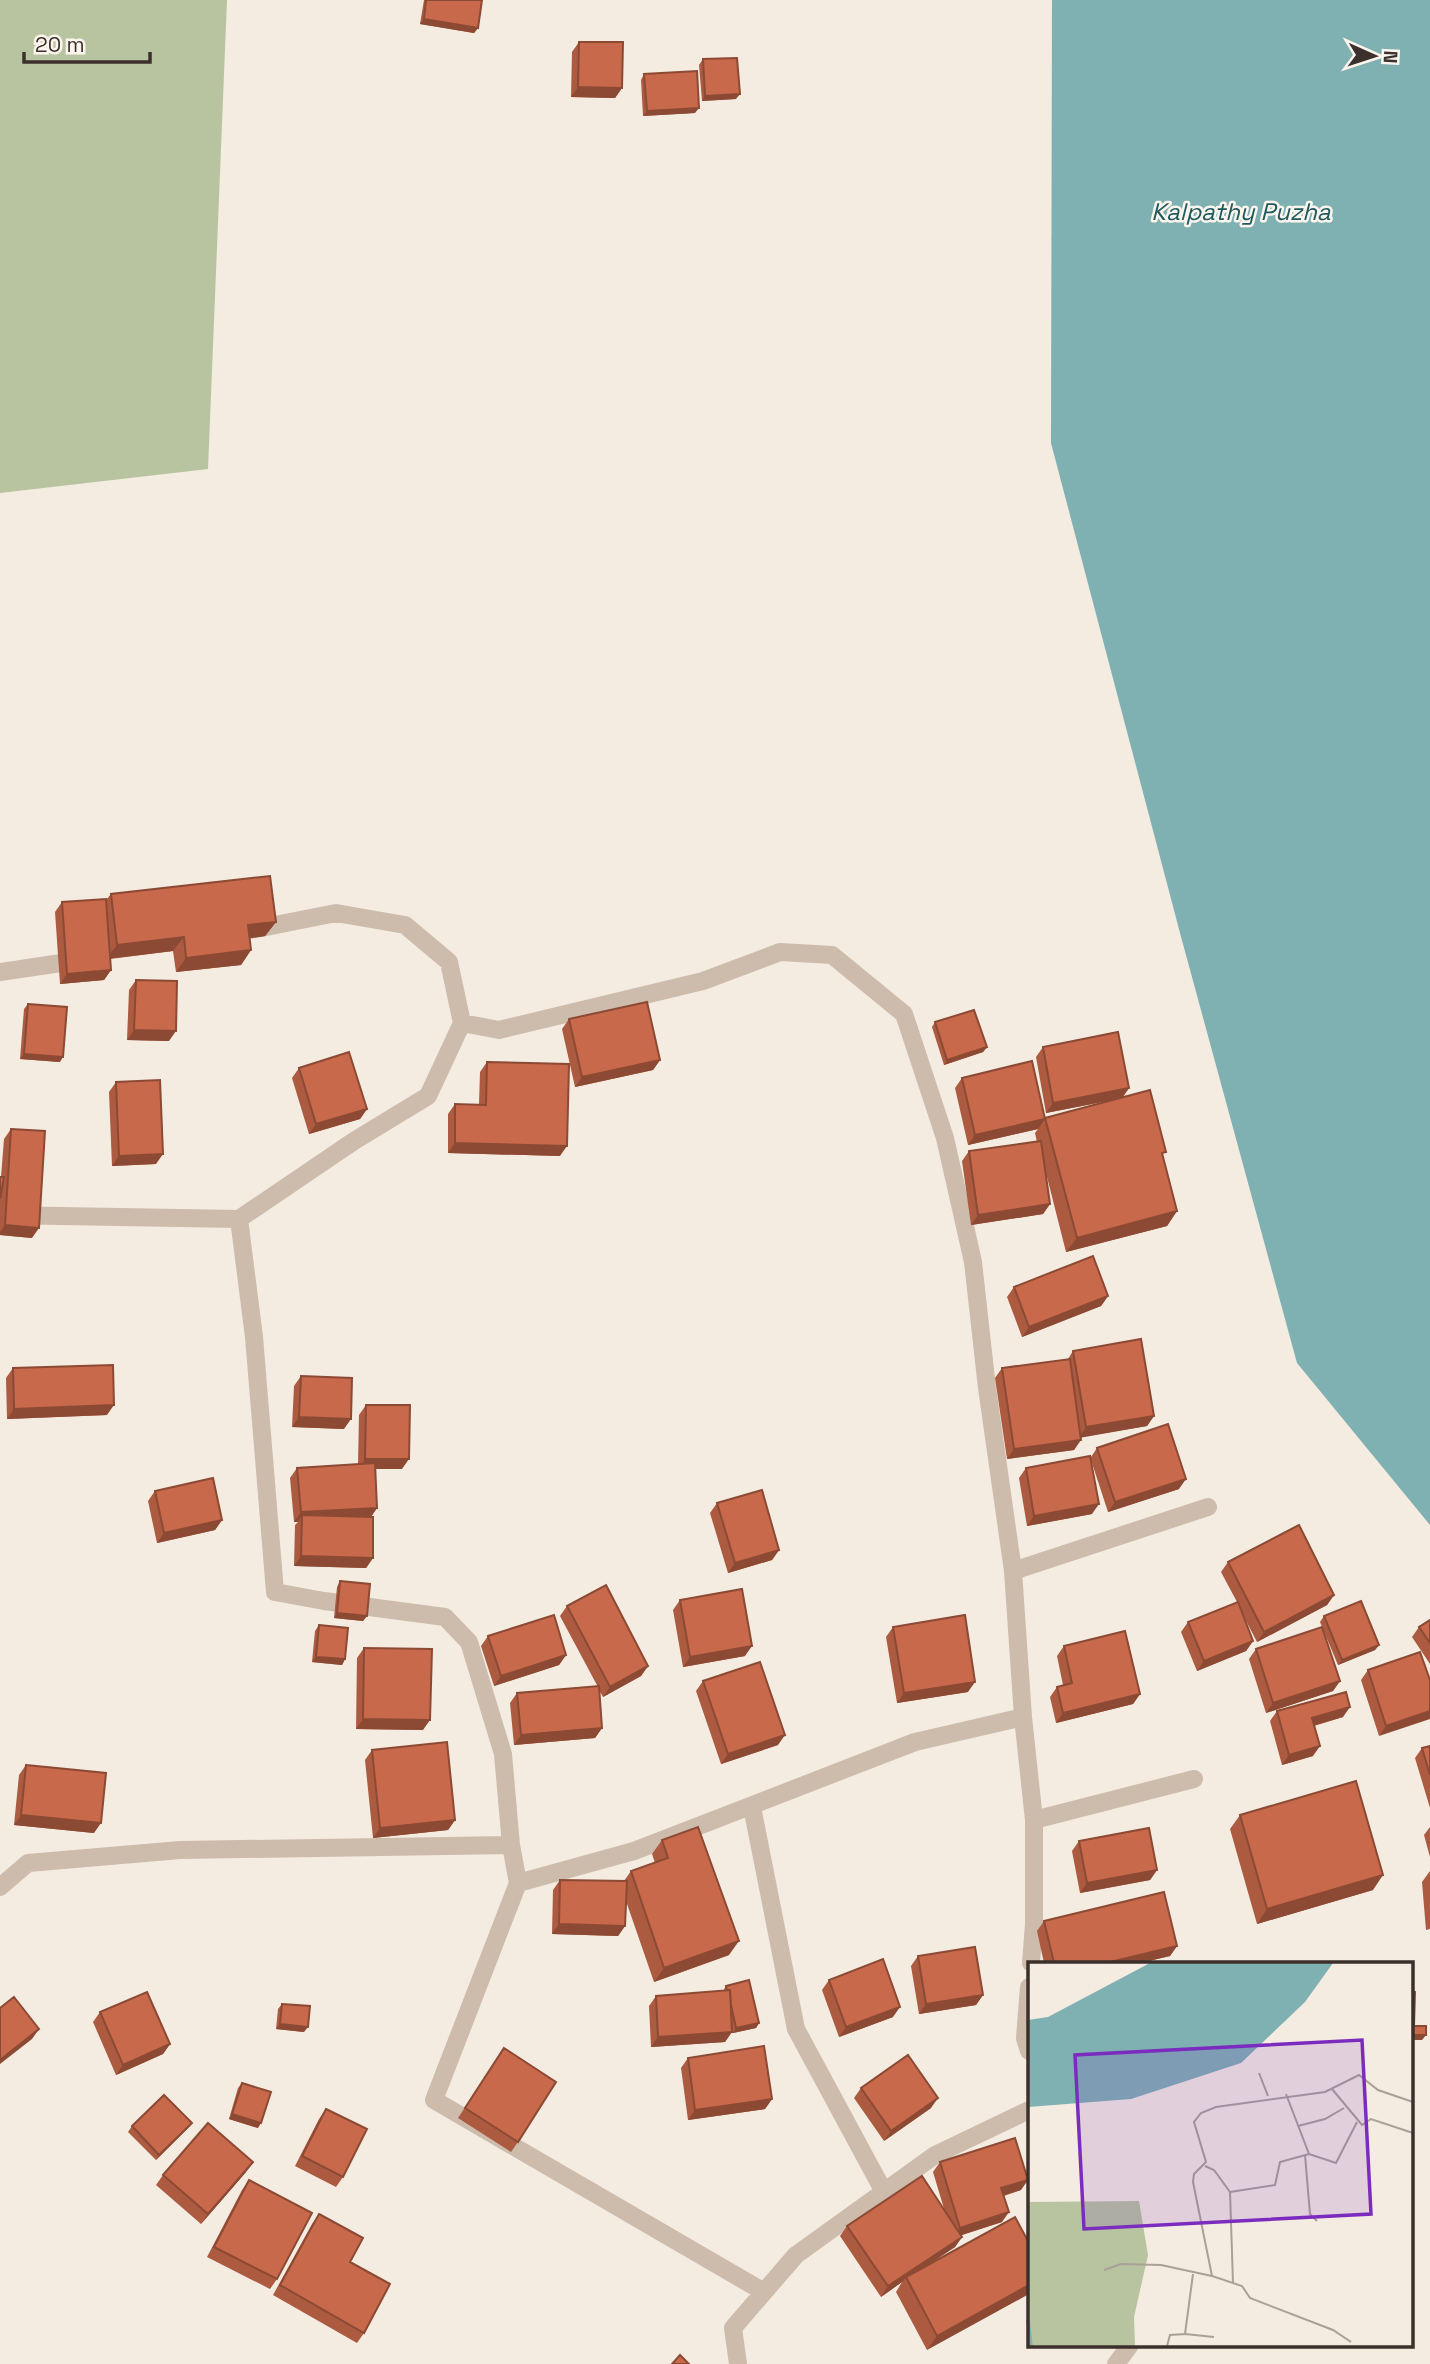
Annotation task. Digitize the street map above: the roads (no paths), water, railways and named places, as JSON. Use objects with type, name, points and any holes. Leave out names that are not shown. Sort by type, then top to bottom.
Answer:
[{"type":"street","points":[[0,1215],[239,1219],[354,1141],[428,1096],[462,1023],[449,962],[405,925],[336,913],[228,935]]},
{"type":"street","points":[[462,1023],[499,1030],[703,981],[780,952],[832,955],[904,1014],[946,1138],[973,1262],[1013,1571],[1023,1717],[1034,1819],[1034,1924],[1031,1962]]},
{"type":"street","points":[[0,971],[93,958]]},
{"type":"street","points":[[239,1219],[254,1337],[275,1592],[445,1617],[469,1642],[503,1754],[511,1845],[518,1883],[434,2100],[764,2292]]},
{"type":"street","points":[[1013,1571],[1208,1507]]},
{"type":"street","points":[[518,1883],[634,1851],[915,1742],[1023,1717]]},
{"type":"street","points":[[1034,1819],[1194,1779]]},
{"type":"street","points":[[752,1807],[796,2029],[884,2192]]},
{"type":"street","points":[[0,1886],[28,1863],[166,1852],[511,1845]]},
{"type":"street","points":[[1028,2000],[1025,2038],[1028,2048]]},
{"type":"street","points":[[738,2364],[733,2328],[796,2255],[935,2155],[1028,2110]]},
{"type":"street","points":[[1116,2364],[1129,2346]]},
{"type":"water","name":"Kalpathy Puzha","points":[[1052,0],[1430,0],[1430,1525],[1297,1363],[1051,443]]}]
